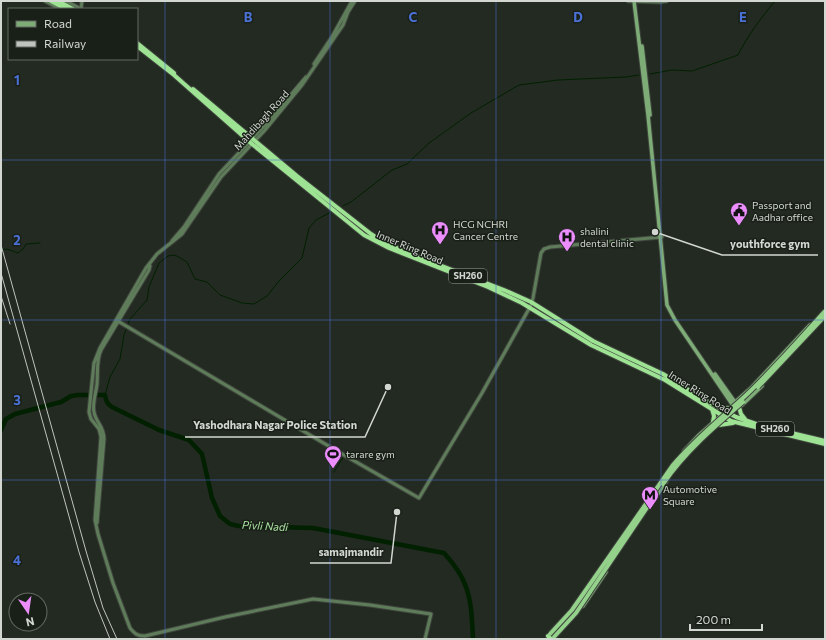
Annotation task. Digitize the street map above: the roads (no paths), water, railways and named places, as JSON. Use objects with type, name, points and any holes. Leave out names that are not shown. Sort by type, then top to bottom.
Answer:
[{"type":"highway","points":[[52,1],[64,8]]},
{"type":"highway","points":[[58,1],[71,8]]},
{"type":"highway","name":"SH260","points":[[138,44],[164,64],[252,141],[342,214]]},
{"type":"highway","points":[[138,47],[252,141]]},
{"type":"highway","name":"Inner Ring Road","points":[[342,214],[384,243],[531,302],[592,341],[664,374],[714,407]]},
{"type":"highway","name":"Inner Ring Road","points":[[342,214],[364,235],[389,248],[488,287],[530,307],[591,344],[665,380],[714,407],[729,410],[750,422],[825,441]]},
{"type":"highway","points":[[713,422],[714,407],[729,410],[732,419],[736,423]]},
{"type":"highway","points":[[738,409],[743,417],[750,422]]},
{"type":"highway","name":"Inner Ring Road","points":[[729,410],[727,418],[736,423],[825,444]]},
{"type":"highway","points":[[719,425],[736,423]]},
{"type":"main road","points":[[635,1],[670,306],[673,314],[727,395],[729,410]]},
{"type":"main road","points":[[551,636],[552,628],[564,617],[584,592],[674,461],[694,439],[729,410],[825,308]]},
{"type":"main road","points":[[551,636],[572,610],[678,459],[706,430],[758,384],[825,312]]},
{"type":"main road","points":[[729,410],[738,409],[825,317]]},
{"type":"main road","points":[[551,636],[576,613],[679,462],[760,385],[825,317]]},
{"type":"main road","points":[[727,395],[735,398],[744,394]]},
{"type":"main road","points":[[727,395],[729,410]]},
{"type":"main road","points":[[729,410],[738,409]]},
{"type":"main road","points":[[551,636],[558,635],[578,613],[679,463],[694,447],[727,418]]},
{"type":"street","points":[[45,1],[58,8]]},
{"type":"street","points":[[66,1],[79,8]]},
{"type":"street","name":"Mahdibagh Road","points":[[99,482],[104,434],[102,427],[95,416],[94,405],[98,357],[146,268],[150,265],[157,254],[186,230],[222,177],[307,76],[354,1]]},
{"type":"street","points":[[628,1],[667,1]]},
{"type":"street","points":[[118,322],[418,498],[482,393],[530,307],[541,253],[544,249],[550,247],[661,237]]},
{"type":"street","name":"Mahdibagh Road","points":[[99,482],[101,434],[90,416],[89,405],[97,354],[118,322]]},
{"type":"street","points":[[99,482],[95,520],[98,534],[113,583],[130,628],[134,634],[138,636],[145,636],[239,614],[313,599],[370,605],[431,614],[425,639]]},
{"type":"waterway","points":[[650,74],[672,70],[692,71],[738,55],[755,27],[775,1]]},
{"type":"waterway","points":[[343,206],[351,202],[392,170],[407,164],[429,143],[471,113],[519,85],[558,80],[639,75]]},
{"type":"waterway","points":[[105,395],[110,377],[120,359],[124,335],[130,319],[147,300],[149,287],[159,263],[168,256],[175,255],[187,262],[195,279],[207,282],[220,295],[242,303],[254,304],[267,296],[279,281],[302,258],[309,228],[316,220],[331,212]]},
{"type":"waterway","points":[[1,250],[7,249],[18,253],[26,244],[40,243]]},
{"type":"waterway","name":"Pivli Nadi","points":[[1,430],[6,419],[15,414],[61,402],[71,396],[105,395],[107,402],[112,407],[159,430],[189,440],[202,454],[212,498],[220,516],[230,524],[239,526],[313,528],[444,553],[460,573],[466,587],[471,606],[473,639]]},
{"type":"waterway","points":[[334,472],[344,456]]},
{"type":"railway","points":[[1,245],[86,551],[103,608],[117,639]]},
{"type":"railway","points":[[1,273],[79,552],[95,602],[110,639]]},
{"type":"railway","points":[[1,296],[10,324]]},
{"type":"railway","points":[[641,513],[671,469],[694,443],[752,391],[825,313]]},
{"type":"place","name":"Passport and Aadhar office","points":[[739,226]]},
{"type":"place","name":"youthforce gym","points":[[655,232]]},
{"type":"place","name":"HCG NCHRI Cancer Centre","points":[[440,245]]},
{"type":"place","name":"shalini dental clinic","points":[[567,252]]},
{"type":"place","name":"Yashodhara Nagar Police Station","points":[[388,387]]},
{"type":"place","name":"tarare gym","points":[[333,469]]},
{"type":"place","name":"Automotive Square","points":[[650,510]]},
{"type":"place","name":"samajmandir","points":[[397,512]]}]
